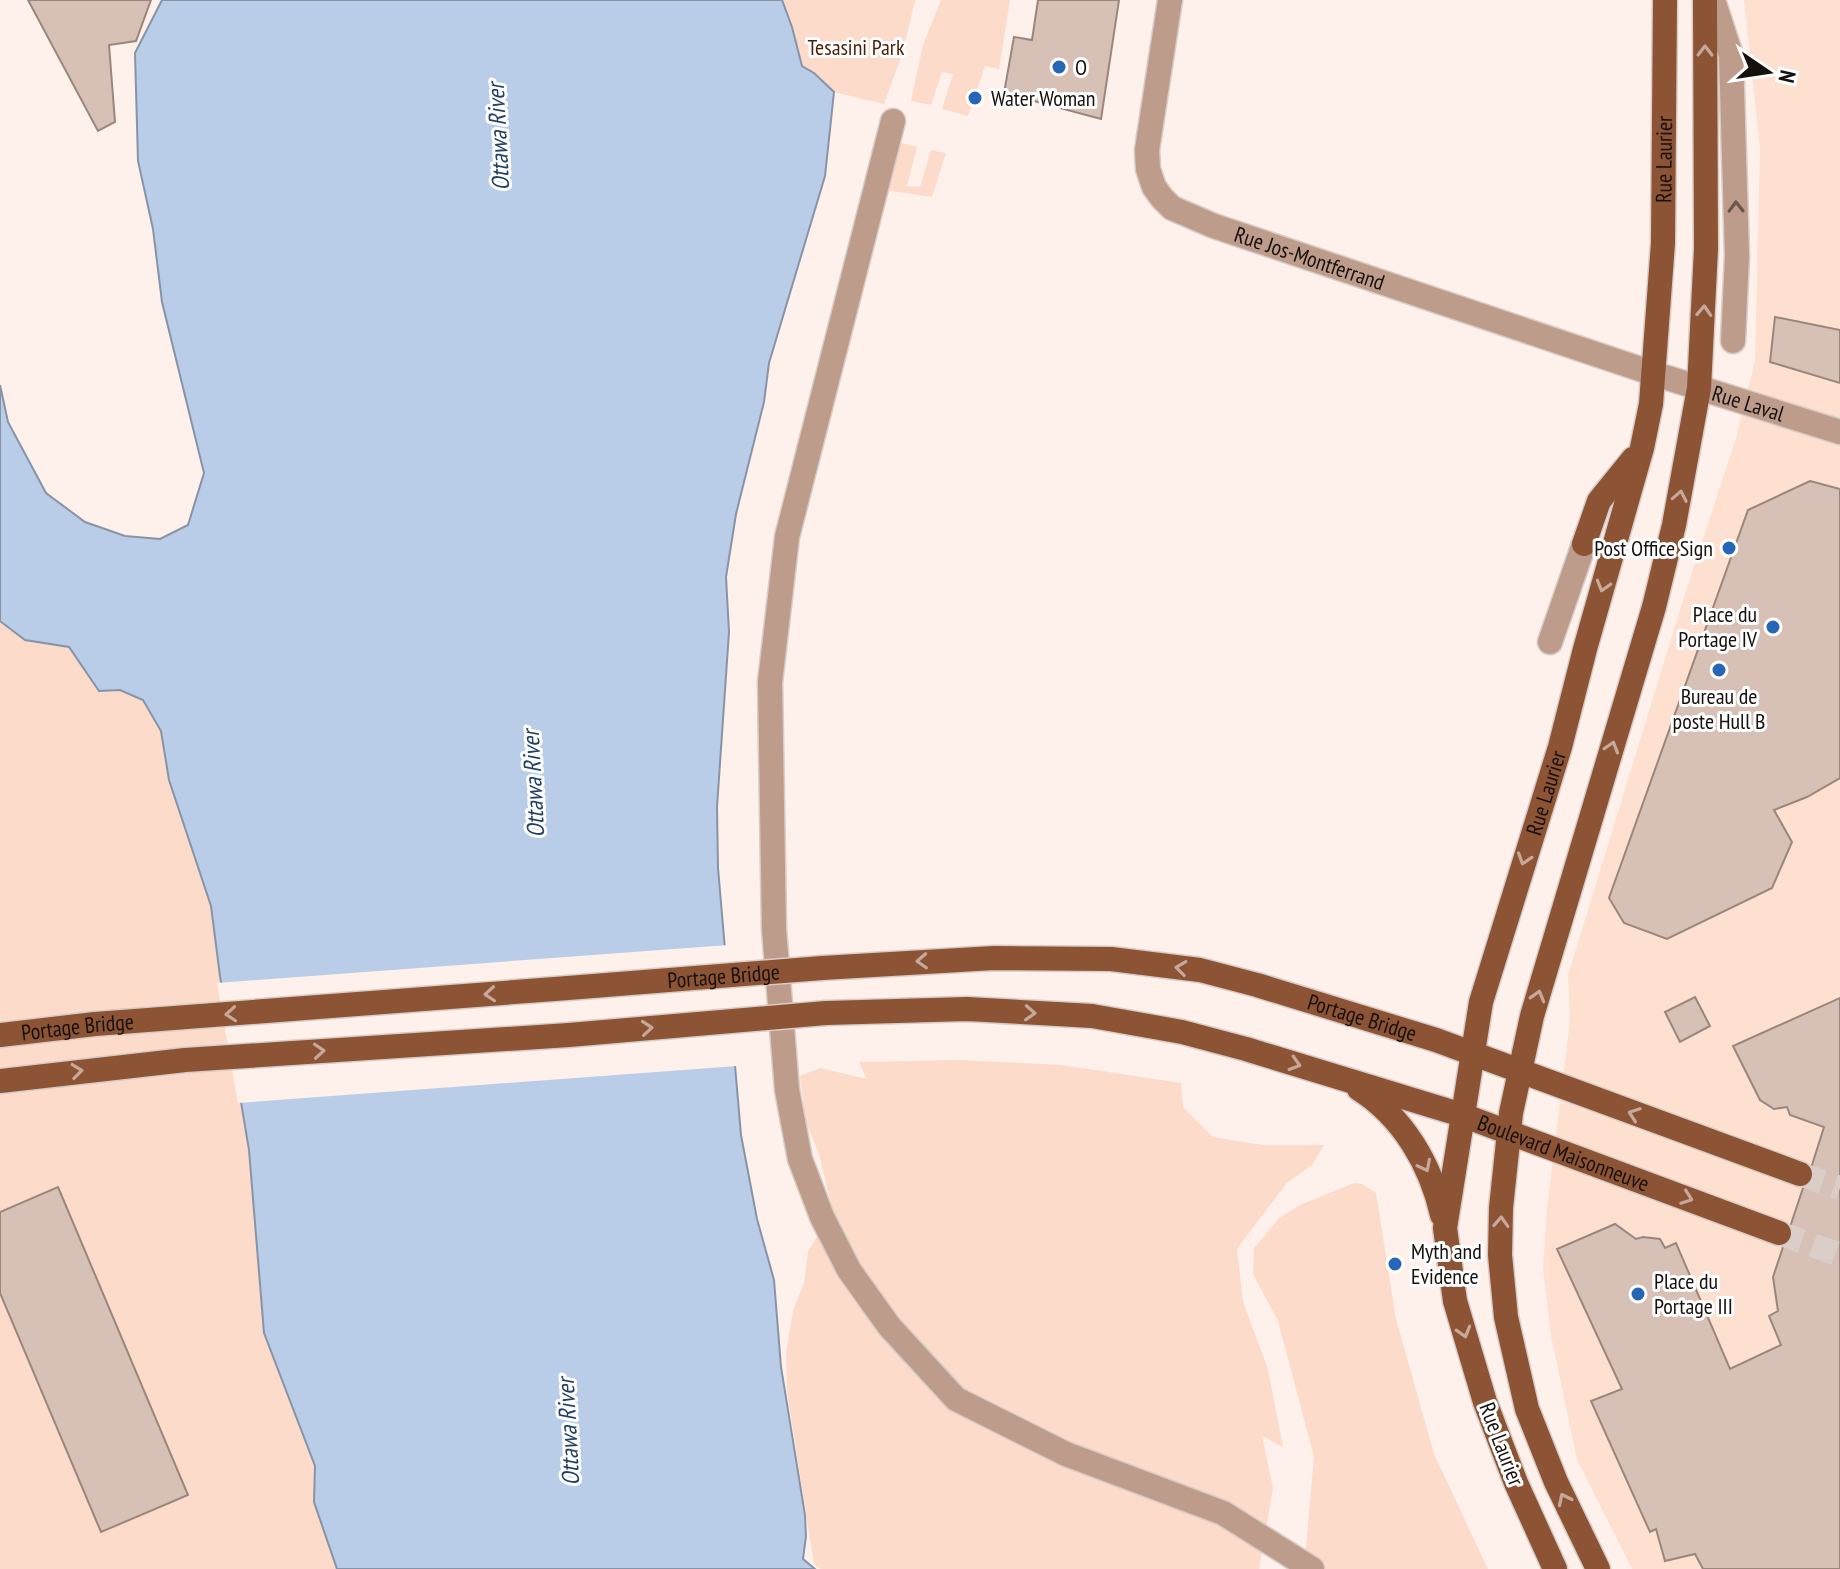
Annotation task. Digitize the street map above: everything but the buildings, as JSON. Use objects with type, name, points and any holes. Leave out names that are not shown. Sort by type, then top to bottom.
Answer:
[{"type":"main road","name":"Rue Laurier","points":[[1555,1569],[1516,1483],[1485,1402],[1455,1301],[1445,1228],[1481,1002],[1560,747],[1642,448],[1655,374],[1666,148],[1665,0]]},
{"type":"main road","name":"Rue Laurier","points":[[1598,1569],[1556,1482],[1527,1409],[1506,1317],[1500,1235],[1509,1131],[1519,1071],[1540,987],[1665,565],[1699,388],[1706,249],[1705,0]]},
{"type":"main road","points":[[1584,544],[1599,501],[1642,448]]},
{"type":"main road","name":"Portage Bridge","points":[[0,1035],[822,968],[994,958],[1111,959],[1200,970],[1472,1053]]},
{"type":"main road","name":"Portage Bridge","points":[[0,1081],[185,1060],[569,1035],[826,1013],[967,1009],[1092,1016],[1182,1032],[1344,1079]]},
{"type":"main road","points":[[1472,1053],[1800,1174]]},
{"type":"main road","name":"Boulevard Maisonneuve","points":[[1344,1079],[1390,1102],[1462,1115],[1779,1233]]},
{"type":"main road","points":[[1390,1102],[1428,1170],[1445,1228]]},
{"type":"street","name":"Rue Jos-Montferrand","points":[[1170,0],[1147,150],[1148,169],[1154,187],[1172,208],[1251,240],[1655,374]]},
{"type":"street","points":[[1713,0],[1731,55],[1737,229],[1733,341]]},
{"type":"street","points":[[893,121],[787,537],[770,682],[774,929],[787,1090],[800,1159],[822,1217],[849,1270],[889,1326],[956,1399],[1066,1454],[1223,1513],[1312,1569]]},
{"type":"street","name":"Rue Laval","points":[[1655,374],[1840,432]]},
{"type":"street","points":[[1550,642],[1584,544]]},
{"type":"shaded area","points":[[1744,0],[1840,0],[1840,1569],[1632,1569],[1577,1460],[1551,1336],[1543,1270],[1547,1208],[1570,1021],[1568,975],[1736,438],[1755,361],[1760,149]]},
{"type":"green space","name":"Tesasini Park","points":[[782,0],[915,0],[903,52],[884,104],[834,92],[814,73],[802,67]]},
{"type":"green space","points":[[941,0],[1010,0],[999,69],[985,66],[968,116],[942,109],[953,74],[942,72],[931,105],[911,101],[923,45]]},
{"type":"green space","points":[[897,142],[917,147],[907,186],[920,187],[931,150],[946,153],[932,197],[884,190]]},
{"type":"green space","points":[[0,621],[25,640],[69,647],[99,691],[120,690],[143,700],[161,731],[169,780],[211,906],[249,1150],[264,1333],[315,1466],[314,1502],[337,1569],[0,1569]]},
{"type":"green space","points":[[959,1060],[1062,1065],[1181,1083],[1183,1107],[1213,1137],[1262,1145],[1324,1145],[1312,1165],[1286,1184],[1237,1249],[1243,1302],[1268,1369],[1283,1447],[1262,1436],[1273,1488],[1259,1569],[821,1569],[814,1564],[787,1392],[786,1353],[793,1311],[804,1283],[808,1251],[833,1212],[819,1154],[806,1122],[800,1076],[820,1068],[867,1079],[859,1062]]},
{"type":"green space","points":[[1354,1183],[1362,1184],[1376,1193],[1396,1319],[1434,1454],[1488,1569],[1304,1569],[1314,1457],[1278,1321],[1253,1274],[1254,1248],[1279,1218],[1300,1205]]},
{"type":"water","name":"Ottawa River","points":[[162,0],[782,0],[802,66],[834,92],[825,176],[769,363],[764,402],[736,514],[726,577],[729,632],[717,807],[718,868],[741,1135],[757,1219],[774,1280],[781,1367],[805,1515],[803,1559],[815,1569],[337,1569],[314,1502],[315,1466],[264,1333],[249,1150],[211,906],[169,780],[161,731],[143,700],[120,690],[99,691],[69,647],[25,640],[0,621],[0,385],[8,422],[46,493],[85,522],[125,536],[160,539],[188,525],[204,473],[162,302],[153,229],[138,161],[135,53]]},
{"type":"pier","points":[[728,945],[737,1066],[238,1103],[217,983]]},
{"type":"tunnel","points":[[1800,1174],[1840,1188]]},
{"type":"tunnel","points":[[1779,1233],[1840,1255]]},
{"type":"place","name":"O","points":[[1059,67]]},
{"type":"place","name":"Water Woman","points":[[975,98]]},
{"type":"place","name":"Post Office Sign","points":[[1729,548]]},
{"type":"place","name":"Place du Portage IV","points":[[1773,627]]},
{"type":"place","name":"Bureau de poste Hull B","points":[[1719,670]]},
{"type":"place","name":"Myth and Evidence","points":[[1395,1264]]},
{"type":"place","name":"Place du Portage III","points":[[1638,1294]]}]
